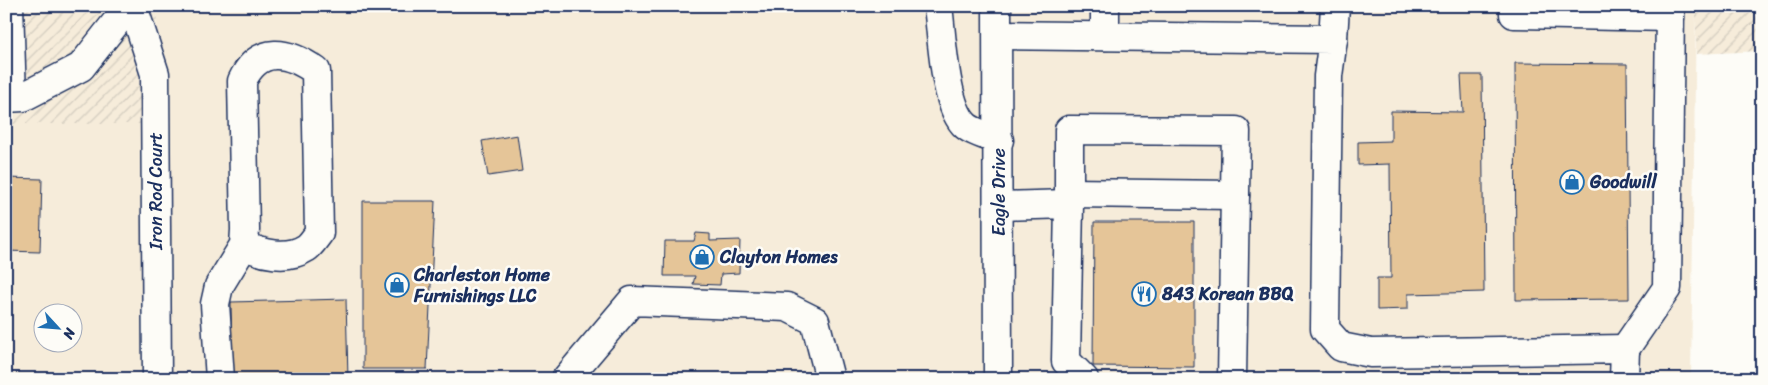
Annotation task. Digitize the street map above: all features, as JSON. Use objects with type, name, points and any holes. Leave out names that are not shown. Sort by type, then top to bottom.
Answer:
[{"type":"street","points":[[8,6],[9,98],[23,98],[81,67],[129,6]]},
{"type":"street","name":"Iron Rod Court","points":[[133,6],[155,74],[157,379]]},
{"type":"street","points":[[938,6],[950,98],[958,116],[966,127],[999,140]]},
{"type":"street","name":"Eagle Drive","points":[[998,6],[998,379]]},
{"type":"street","points":[[1105,6],[1105,36]]},
{"type":"street","points":[[1336,6],[1328,76],[1325,329],[1341,347],[1371,353],[1625,350]]},
{"type":"street","points":[[1514,6],[1514,14],[1670,12],[1667,288],[1625,350],[1624,379]]},
{"type":"street","points":[[998,35],[1333,39]]},
{"type":"street","points":[[220,379],[215,304],[219,286],[244,245],[242,81],[249,68],[264,57],[282,55],[300,60],[316,71],[319,233],[307,248],[291,254],[271,254],[256,251],[244,245]]},
{"type":"street","points":[[1084,379],[1066,361],[1069,130],[1236,131],[1232,379]]},
{"type":"street","points":[[999,206],[1069,199],[1235,195]]},
{"type":"street","points":[[566,379],[632,301],[787,307],[815,321],[830,379]]},
{"type":"shaded area","points":[[6,6],[157,6],[155,124],[6,124]]},
{"type":"shaded area","points":[[157,6],[1696,6],[1691,379],[6,379],[6,124],[155,124]]},
{"type":"shaded area","points":[[1696,6],[1762,6],[1762,51],[1696,54]]},
{"type":"building","name":"Goodwill","points":[[1515,63],[1627,64],[1629,299],[1516,300]]},
{"type":"building","points":[[1461,75],[1482,75],[1484,292],[1408,294],[1408,309],[1377,310],[1377,278],[1391,278],[1390,164],[1358,165],[1358,142],[1391,141],[1391,111],[1463,112]]},
{"type":"building","points":[[517,135],[522,171],[488,176],[482,141]]},
{"type":"building","points":[[6,178],[42,179],[40,252],[6,251]]},
{"type":"building","name":"Charleston Home Furnishings LLC","points":[[363,201],[435,201],[427,369],[363,369]]},
{"type":"building","name":"843 Korean BBQ","points":[[1094,222],[1194,222],[1194,367],[1093,366]]},
{"type":"building","name":"Clayton Homes","points":[[696,233],[710,234],[710,241],[740,240],[739,273],[721,274],[720,285],[693,284],[695,276],[664,276],[665,241],[694,241]]},
{"type":"building","points":[[346,299],[348,379],[232,379],[231,302]]},
{"type":"place","name":"Goodwill","points":[[1572,182]]},
{"type":"place","name":"Clayton Homes","points":[[702,257]]},
{"type":"place","name":"Charleston Home Furnishings LLC","points":[[397,285]]},
{"type":"place","name":"843 Korean BBQ","points":[[1144,294]]}]
